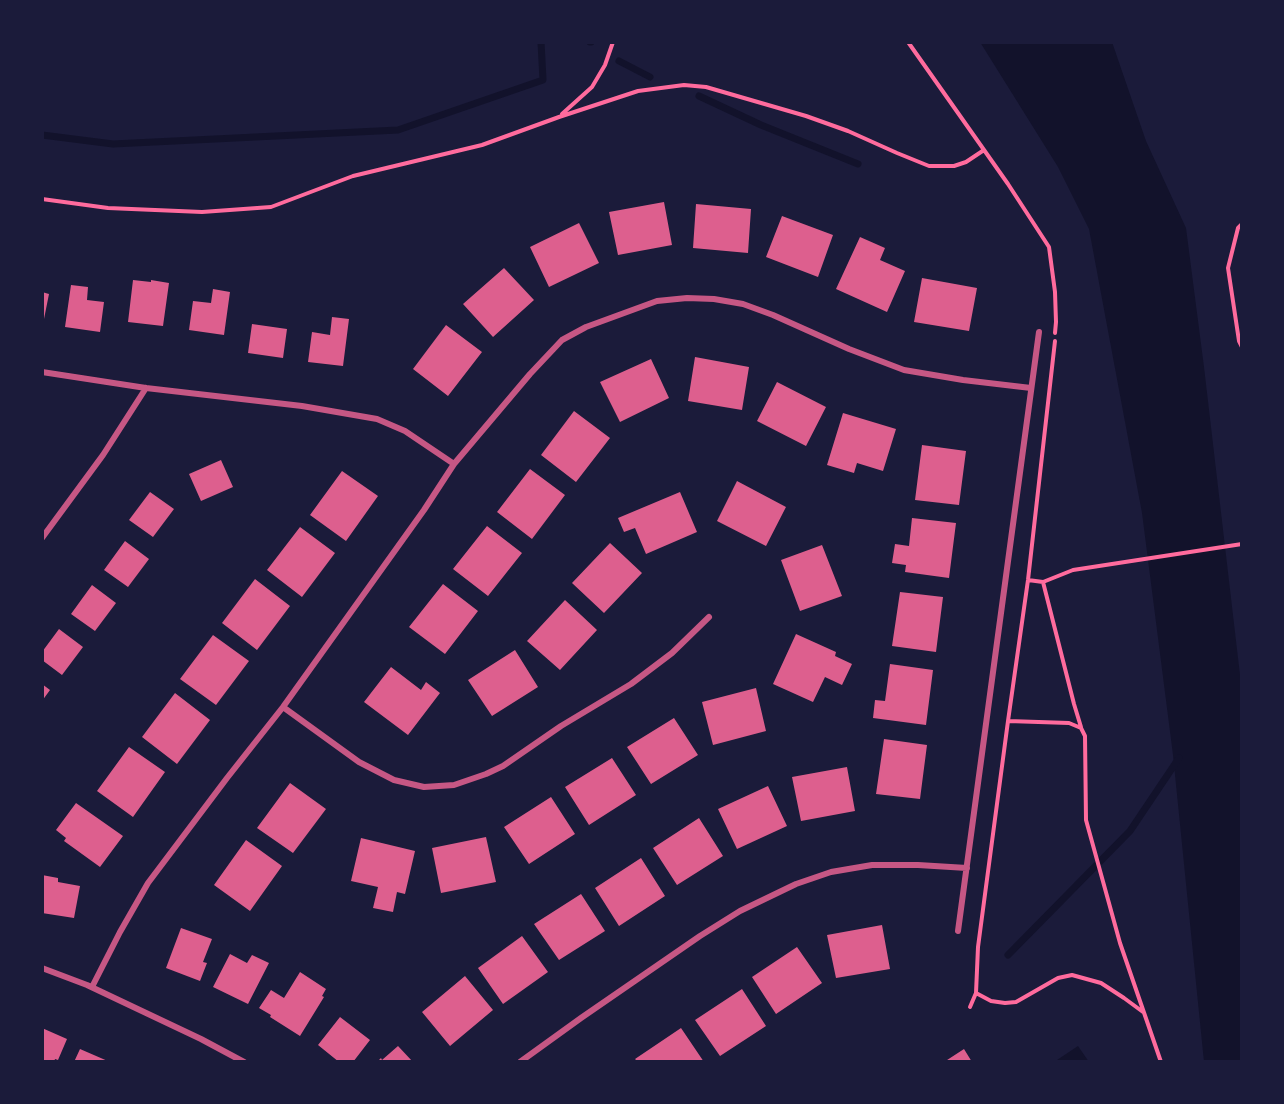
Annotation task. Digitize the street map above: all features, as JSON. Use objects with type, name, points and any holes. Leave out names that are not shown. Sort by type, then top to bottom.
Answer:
[{"type":"street","points":[[92,987],[148,883],[283,707],[454,464],[562,340],[586,327],[657,301],[714,299],[743,304],[773,315],[849,349],[904,370],[1031,388]]},
{"type":"street","points":[[958,931],[1039,332]]},
{"type":"street","points":[[42,372],[146,388],[302,406],[377,419],[405,431],[454,464]]},
{"type":"street","points":[[42,538],[103,455],[146,388]]},
{"type":"street","points":[[283,707],[359,762],[394,780],[424,787],[454,785],[503,766],[561,726],[631,684],[672,653],[709,618]]},
{"type":"street","points":[[520,1062],[740,911],[796,884],[831,872],[872,865],[967,868]]},
{"type":"street","points":[[42,968],[92,987],[244,1062]]},
{"type":"path","points":[[559,117],[592,87],[605,65],[613,42]]},
{"type":"path","points":[[908,42],[1008,184],[1049,248],[1055,292],[1054,344],[1028,580],[978,947],[976,993],[970,1007]]},
{"type":"path","points":[[42,199],[108,208],[202,212],[271,207],[353,176],[482,146],[559,117],[638,92],[684,85],[706,87],[806,116],[848,131],[929,166],[954,166],[966,162],[984,150]]},
{"type":"path","points":[[1242,224],[1238,228],[1228,268],[1239,341],[1242,347]]},
{"type":"path","points":[[1028,580],[1043,582],[1073,570],[1242,544]]},
{"type":"path","points":[[1043,582],[1074,704],[1085,736],[1086,820],[1091,841],[1120,943],[1161,1062]]},
{"type":"path","points":[[1008,721],[1069,723],[1081,728]]},
{"type":"path","points":[[976,993],[991,1001],[1016,1002],[1058,978],[1072,975],[1101,983],[1143,1013]]},
{"type":"shaded area","points":[[980,42],[1112,42],[1146,141],[1186,228],[1242,692],[1242,1062],[1204,1062],[1173,755],[1142,513],[1089,229],[1058,167]]},
{"type":"shaded area","points":[[1078,1046],[1089,1062],[1054,1062]]},
{"type":"building","points":[[664,202],[672,245],[618,255],[609,212]]},
{"type":"building","points":[[696,204],[751,209],[748,253],[693,248]]},
{"type":"building","points":[[782,216],[833,235],[818,277],[766,257]]},
{"type":"building","points":[[579,223],[599,263],[549,287],[530,247]]},
{"type":"building","points":[[860,237],[885,248],[880,260],[905,271],[887,312],[836,289]]},
{"type":"building","points":[[504,268],[534,300],[493,337],[463,304]]},
{"type":"building","points":[[922,278],[977,288],[969,331],[914,322]]},
{"type":"building","points":[[133,280],[169,283],[163,326],[128,322]]},
{"type":"building","points":[[71,285],[88,287],[87,300],[104,302],[100,332],[65,327]]},
{"type":"building","points":[[213,289],[230,292],[224,335],[189,330],[193,301],[211,303]]},
{"type":"building","points":[[42,292],[49,294],[43,324],[42,323]]},
{"type":"building","points":[[332,317],[349,319],[343,366],[308,362],[312,332],[330,335]]},
{"type":"building","points":[[252,324],[287,329],[283,358],[248,353]]},
{"type":"building","points":[[446,325],[482,352],[448,396],[413,369]]},
{"type":"building","points":[[695,357],[749,367],[742,410],[688,401]]},
{"type":"building","points":[[651,359],[669,398],[620,422],[600,382]]},
{"type":"building","points":[[777,382],[826,407],[806,446],[757,421]]},
{"type":"building","points":[[574,411],[610,438],[576,482],[541,455]]},
{"type":"building","points":[[843,413],[896,429],[883,471],[857,463],[854,473],[827,465]]},
{"type":"building","points":[[922,445],[966,451],[959,505],[915,500]]},
{"type":"building","points":[[221,460],[233,487],[201,501],[189,474]]},
{"type":"building","points":[[530,469],[565,495],[532,539],[497,512]]},
{"type":"building","points":[[342,471],[378,496],[346,541],[310,515]]},
{"type":"building","points":[[737,481],[786,507],[766,546],[717,521]]},
{"type":"building","points":[[150,492],[174,509],[153,537],[129,520]]},
{"type":"building","points":[[680,492],[697,532],[646,554],[635,528],[624,532],[618,518]]},
{"type":"building","points":[[912,518],[956,523],[949,578],[905,572],[906,565],[892,563],[895,544],[909,546]]},
{"type":"building","points":[[487,526],[522,553],[488,596],[453,569]]},
{"type":"building","points":[[300,527],[335,553],[302,597],[267,570]]},
{"type":"building","points":[[125,541],[149,559],[128,587],[104,570]]},
{"type":"building","points":[[610,543],[642,573],[604,613],[572,583]]},
{"type":"building","points":[[822,545],[842,596],[800,611],[781,560]]},
{"type":"building","points":[[255,579],[290,606],[257,650],[222,623]]},
{"type":"building","points":[[443,584],[478,611],[445,654],[409,627]]},
{"type":"building","points":[[92,585],[116,603],[95,631],[71,614]]},
{"type":"building","points":[[900,592],[943,597],[936,652],[892,646]]},
{"type":"building","points":[[565,600],[597,630],[560,670],[527,641]]},
{"type":"building","points":[[59,629],[83,647],[62,675],[42,660],[42,652]]},
{"type":"building","points":[[796,634],[836,652],[835,656],[852,664],[842,685],[825,677],[813,702],[773,684]]},
{"type":"building","points":[[213,635],[249,661],[216,705],[180,679]]},
{"type":"building","points":[[515,650],[538,687],[492,716],[468,680]]},
{"type":"building","points":[[890,664],[933,670],[926,725],[873,718],[875,700],[885,701]]},
{"type":"building","points":[[391,667],[421,690],[426,682],[440,693],[408,735],[364,702]]},
{"type":"building","points":[[42,684],[50,690],[42,701]]},
{"type":"building","points":[[756,688],[766,731],[713,745],[702,702]]},
{"type":"building","points":[[175,693],[210,720],[177,764],[142,737]]},
{"type":"building","points":[[674,718],[698,755],[651,784],[627,747]]},
{"type":"building","points":[[884,739],[927,745],[920,799],[876,794]]},
{"type":"building","points":[[129,747],[165,772],[133,817],[97,791]]},
{"type":"building","points":[[612,758],[636,795],[589,825],[565,787]]},
{"type":"building","points":[[847,767],[855,811],[801,821],[792,777]]},
{"type":"building","points":[[290,783],[326,809],[293,853],[257,828]]},
{"type":"building","points":[[768,786],[787,826],[737,849],[718,809]]},
{"type":"building","points":[[551,797],[575,834],[529,864],[504,827]]},
{"type":"building","points":[[76,803],[123,836],[100,867],[64,841],[66,838],[56,830]]},
{"type":"building","points":[[699,818],[723,856],[677,885],[653,848]]},
{"type":"building","points":[[486,837],[496,882],[441,893],[432,848]]},
{"type":"building","points":[[361,838],[415,851],[405,894],[397,892],[393,912],[373,908],[378,887],[351,881]]},
{"type":"building","points":[[246,840],[282,866],[250,911],[214,885]]},
{"type":"building","points":[[641,858],[665,896],[619,926],[595,888]]},
{"type":"building","points":[[42,875],[58,878],[58,882],[80,886],[74,918],[42,913]]},
{"type":"building","points":[[581,894],[605,931],[559,960],[534,924]]},
{"type":"building","points":[[882,925],[890,969],[836,978],[827,935]]},
{"type":"building","points":[[181,928],[212,939],[203,962],[207,963],[200,981],[166,968]]},
{"type":"building","points":[[522,936],[548,972],[503,1004],[478,968]]},
{"type":"building","points":[[797,947],[822,983],[776,1014],[752,977]]},
{"type":"building","points":[[230,954],[247,963],[252,955],[269,963],[248,1004],[213,987]]},
{"type":"building","points":[[300,972],[326,989],[322,996],[324,997],[300,1036],[259,1008],[271,990],[284,998]]},
{"type":"building","points":[[465,976],[493,1010],[450,1046],[422,1012]]},
{"type":"building","points":[[742,989],[766,1026],[720,1056],[695,1020]]},
{"type":"building","points":[[340,1017],[370,1040],[353,1062],[339,1062],[318,1045]]},
{"type":"building","points":[[42,1028],[67,1039],[58,1060],[55,1059],[54,1062],[42,1062]]},
{"type":"building","points":[[681,1028],[704,1062],[638,1062],[635,1059]]},
{"type":"building","points":[[398,1046],[413,1062],[377,1062],[381,1058],[382,1060]]},
{"type":"building","points":[[80,1049],[110,1062],[74,1062]]},
{"type":"building","points":[[964,1049],[972,1062],[944,1062]]},
{"type":"waterway","points":[[42,135],[113,144],[398,130],[543,80],[541,42]]},
{"type":"waterway","points":[[619,61],[650,77]]},
{"type":"waterway","points":[[699,96],[761,125],[858,164]]},
{"type":"waterway","points":[[1008,955],[1130,831],[1179,758]]}]
